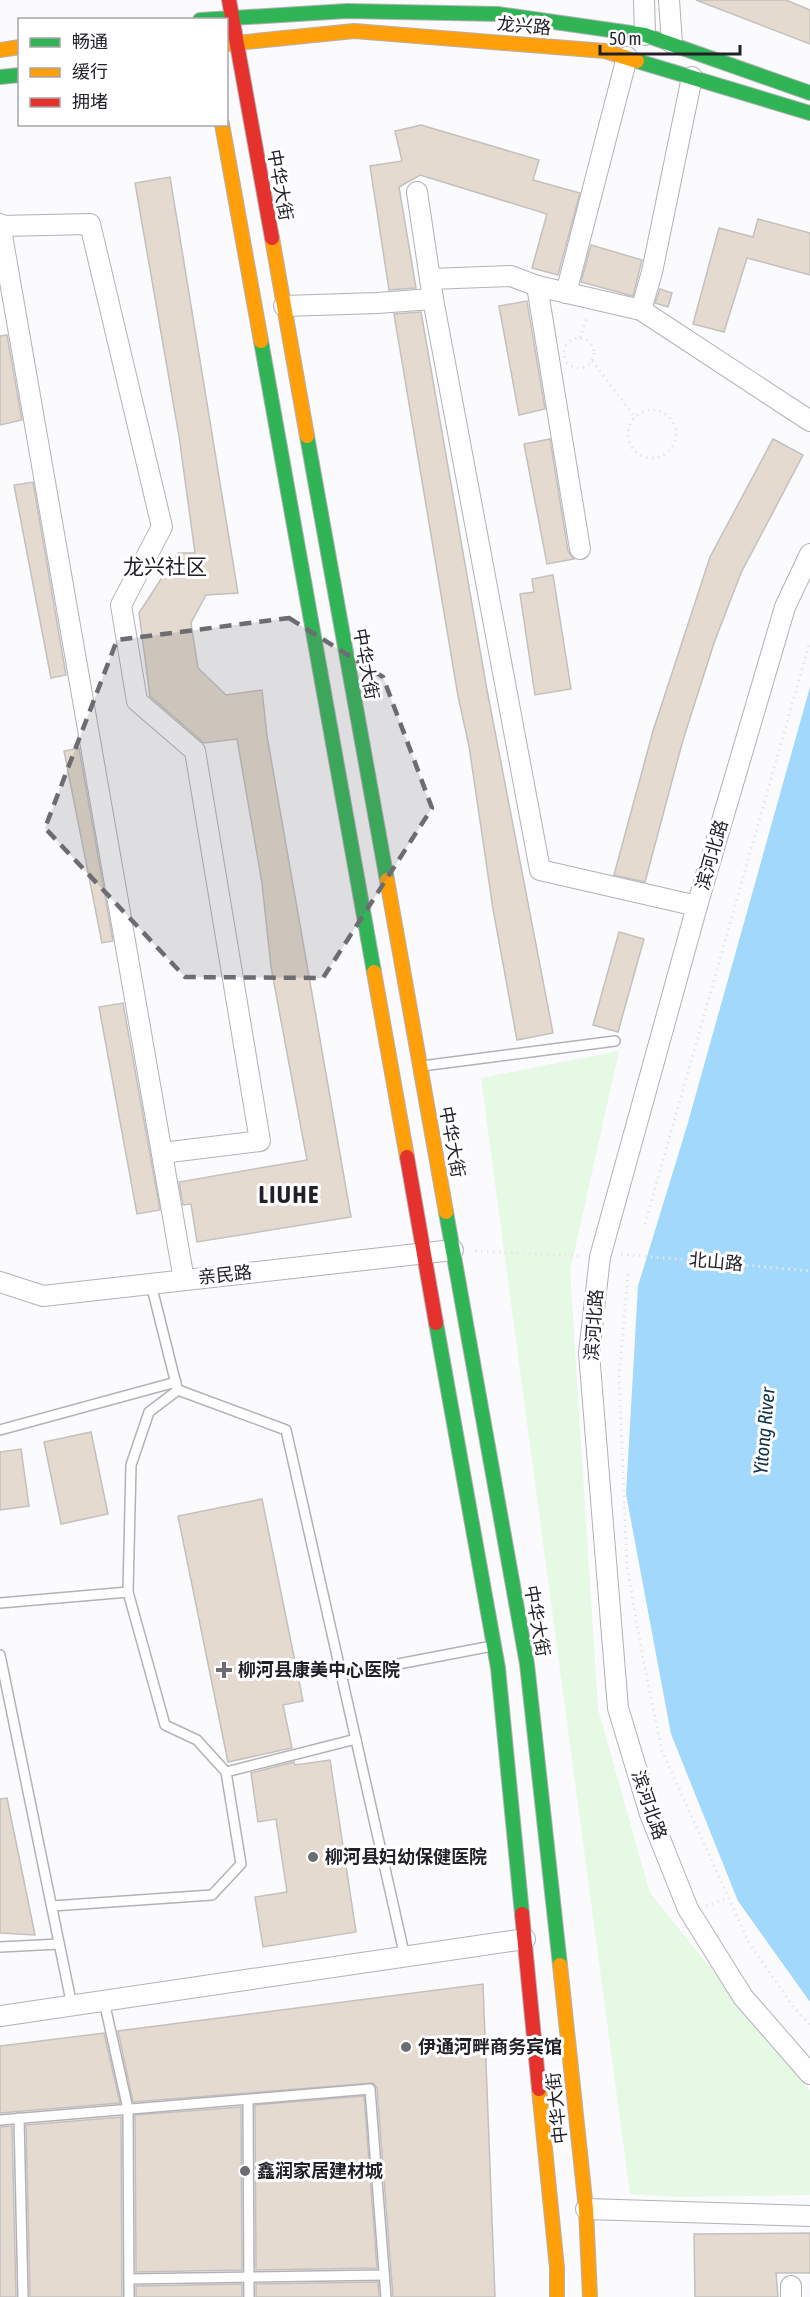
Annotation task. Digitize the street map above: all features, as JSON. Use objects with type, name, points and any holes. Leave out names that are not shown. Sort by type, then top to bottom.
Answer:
[{"type":"main road","name":"中华大街","points":[[229,0],[232,16],[231,43],[284,306],[527,1664],[586,2210],[590,2297]]},
{"type":"main road","name":"龙兴路","points":[[202,17],[347,11],[498,14],[645,35],[810,93]]},
{"type":"main road","name":"龙兴路","points":[[231,43],[354,31],[605,51],[810,113]]},
{"type":"main road","points":[[0,50],[18,47]]},
{"type":"main road","points":[[0,77],[18,75]]},
{"type":"main road","name":"中华大街","points":[[222,126],[498,1668],[557,2297]]},
{"type":"street","points":[[644,0],[645,35]]},
{"type":"street","points":[[669,0],[672,43]]},
{"type":"street","points":[[566,292],[627,57]]},
{"type":"street","points":[[641,310],[652,272],[692,77]]},
{"type":"street","points":[[417,192],[433,299],[540,870],[697,906]]},
{"type":"street","points":[[162,1153],[260,1141],[195,751],[137,701],[121,605],[162,527],[90,224],[0,225],[184,1280]]},
{"type":"street","points":[[430,279],[511,276],[537,286],[641,310],[810,421]]},
{"type":"street","points":[[537,286],[580,549]]},
{"type":"street","points":[[284,306],[433,299]]},
{"type":"street","name":"滨河北路","points":[[810,554],[785,607],[697,906],[600,1257],[589,1353],[618,1708],[650,1814],[688,1908],[743,1997],[810,2074]]},
{"type":"street","name":"亲民路","points":[[0,1282],[43,1296],[453,1250]]},
{"type":"street","points":[[0,2016],[525,1940]]},
{"type":"street","points":[[586,2210],[810,2216]]},
{"type":"lane","points":[[420,1066],[615,1041]]},
{"type":"lane","points":[[151,1284],[177,1386]]},
{"type":"lane","points":[[51,1906],[212,1895],[241,1864],[226,1773],[197,1740],[165,1725],[128,1592],[130,1465],[148,1412],[177,1386]]},
{"type":"lane","points":[[0,1430],[177,1386],[286,1430],[405,1957]]},
{"type":"lane","points":[[0,1603],[128,1592]]},
{"type":"lane","points":[[341,1675],[494,1646]]},
{"type":"lane","points":[[0,1655],[72,2006]]},
{"type":"lane","points":[[226,1773],[356,1739]]},
{"type":"lane","points":[[0,1947],[59,1944]]},
{"type":"lane","points":[[104,2001],[128,2109],[129,2297]]},
{"type":"lane","points":[[0,2120],[370,2089],[386,2297]]},
{"type":"lane","points":[[248,2100],[249,2297]]},
{"type":"lane","points":[[18,2118],[23,2297]]},
{"type":"lane","points":[[129,2279],[384,2275]]},
{"type":"path","points":[[592,361],[578,368],[570,366],[565,360],[564,352],[567,345],[580,338],[592,346],[592,361],[635,417]]},
{"type":"path","points":[[653,410],[663,412],[670,419],[675,428],[675,438],[672,447],[664,455],[653,458],[641,456],[632,448],[628,438],[629,426],[635,417],[643,411],[653,410]]},
{"type":"path","points":[[645,1224],[810,641]]},
{"type":"path","name":"北山路","points":[[453,1250],[600,1257],[621,1254],[810,1271]]},
{"type":"path","points":[[628,1274],[619,1377],[627,1566],[662,1751],[749,1942],[794,2008],[810,2025]]},
{"type":"path","points":[[705,1906],[728,1898]]},
{"type":"highlighted area","points":[[289,618],[383,677],[432,808],[323,978],[185,977],[45,828],[117,640]]},
{"type":"green space","points":[[619,1051],[570,1271],[598,1709],[650,1893],[810,2091],[810,2195],[675,2197],[630,2194],[481,1078]]},
{"type":"water","name":"Yitong River","points":[[810,687],[810,2002],[738,1901],[671,1734],[626,1494],[638,1286],[687,1126]]},
{"type":"building","points":[[696,0],[786,0],[810,10],[810,44]]},
{"type":"building","points":[[421,125],[539,160],[533,180],[580,193],[558,275],[532,268],[547,214],[420,175],[399,187],[416,288],[389,290],[370,166],[402,161],[395,131]]},
{"type":"building","points":[[170,177],[238,593],[206,595],[191,623],[198,668],[226,695],[262,690],[267,736],[351,1217],[197,1242],[191,1204],[183,1205],[179,1182],[307,1160],[271,967],[262,883],[237,739],[204,743],[150,696],[139,613],[178,553],[195,553],[179,436],[135,183]]},
{"type":"building","points":[[758,219],[810,233],[810,275],[747,258],[724,332],[693,324],[719,228],[753,237]]},
{"type":"building","points":[[591,245],[642,260],[633,296],[581,282]]},
{"type":"building","points":[[660,289],[672,293],[668,307],[655,303]]},
{"type":"building","points":[[527,301],[545,409],[519,415],[499,306]]},
{"type":"building","points":[[421,312],[487,690],[553,1033],[517,1040],[394,314]]},
{"type":"building","points":[[7,335],[22,420],[0,425],[0,336]]},
{"type":"building","points":[[550,439],[568,551],[574,559],[547,564],[524,444]]},
{"type":"building","points":[[773,439],[803,455],[741,573],[714,643],[683,740],[645,882],[614,875],[653,731],[710,557]]},
{"type":"building","points":[[33,482],[66,675],[51,678],[14,485]]},
{"type":"building","points":[[553,575],[571,689],[535,695],[520,594],[534,592],[532,579]]},
{"type":"building","points":[[79,748],[113,941],[102,943],[64,751]]},
{"type":"building","points":[[619,932],[644,939],[618,1032],[593,1025]]},
{"type":"building","points":[[123,1003],[160,1210],[137,1214],[99,1007]]},
{"type":"building","points":[[91,1432],[108,1514],[61,1524],[44,1442]]},
{"type":"building","points":[[21,1449],[29,1506],[0,1510],[0,1452]]},
{"type":"building","points":[[262,1499],[303,1701],[283,1705],[292,1748],[228,1762],[178,1516]]},
{"type":"building","name":"柳河县妇幼保健医院","points":[[330,1760],[356,1932],[263,1947],[255,1897],[287,1892],[276,1819],[258,1822],[251,1773],[294,1762],[295,1765]]},
{"type":"building","points":[[7,1798],[35,1935],[0,1933],[0,1799]]},
{"type":"building","points":[[483,1984],[495,2297],[393,2297],[377,2088],[373,2083],[133,2102],[118,2031]]},
{"type":"building","points":[[104,2033],[120,2103],[0,2113],[0,2046]]},
{"type":"building","points":[[364,2096],[377,2268],[256,2270],[255,2105]]},
{"type":"building","points":[[241,2107],[242,2270],[136,2272],[135,2115]]},
{"type":"building","points":[[121,2117],[122,2297],[30,2297],[26,2125]]},
{"type":"building","points":[[12,2126],[16,2297],[0,2297],[0,2127]]},
{"type":"building","points":[[810,2233],[810,2273],[776,2273],[778,2297],[695,2297],[694,2234]]},
{"type":"building","points":[[378,2282],[379,2297],[256,2297],[256,2284]]},
{"type":"building","points":[[242,2284],[242,2297],[136,2297],[136,2286]]},
{"type":"traffic: fast","points":[[228,18],[347,11],[498,14],[645,35],[810,93]]},
{"type":"traffic: fast","points":[[637,61],[810,113]]},
{"type":"traffic: fast","points":[[0,77],[18,75]]},
{"type":"traffic: fast","points":[[261,341],[374,972]]},
{"type":"traffic: fast","points":[[307,436],[387,880]]},
{"type":"traffic: fast","points":[[446,1212],[527,1664],[560,1965]]},
{"type":"traffic: fast","points":[[436,1323],[498,1668],[522,1914]]},
{"type":"traffic: slow","points":[[228,44],[354,31],[605,51],[637,61]]},
{"type":"traffic: slow","points":[[0,50],[18,47]]},
{"type":"traffic: slow","points":[[222,126],[261,341]]},
{"type":"traffic: slow","points":[[272,238],[307,436]]},
{"type":"traffic: slow","points":[[387,880],[446,1212]]},
{"type":"traffic: slow","points":[[374,972],[407,1157]]},
{"type":"traffic: slow","points":[[560,1965],[586,2209],[590,2297]]},
{"type":"traffic: slow","points":[[539,2089],[557,2268],[557,2297]]},
{"type":"traffic: jam","points":[[229,0],[272,238]]},
{"type":"traffic: jam","points":[[407,1157],[436,1323]]},
{"type":"traffic: jam","points":[[522,1914],[539,2089]]},
{"type":"place","name":"柳河县康美中心医院","points":[[224,1670]]},
{"type":"place","name":"柳河县妇幼保健医院","points":[[313,1857]]},
{"type":"place","name":"伊通河畔商务宾馆","points":[[406,2047]]},
{"type":"place","name":"鑫润家居建材城","points":[[245,2171]]},
{"type":"district","name":"龙兴社区","points":[[165,567]]},
{"type":"district","name":"LIUHE","points":[[289,1195]]}]
